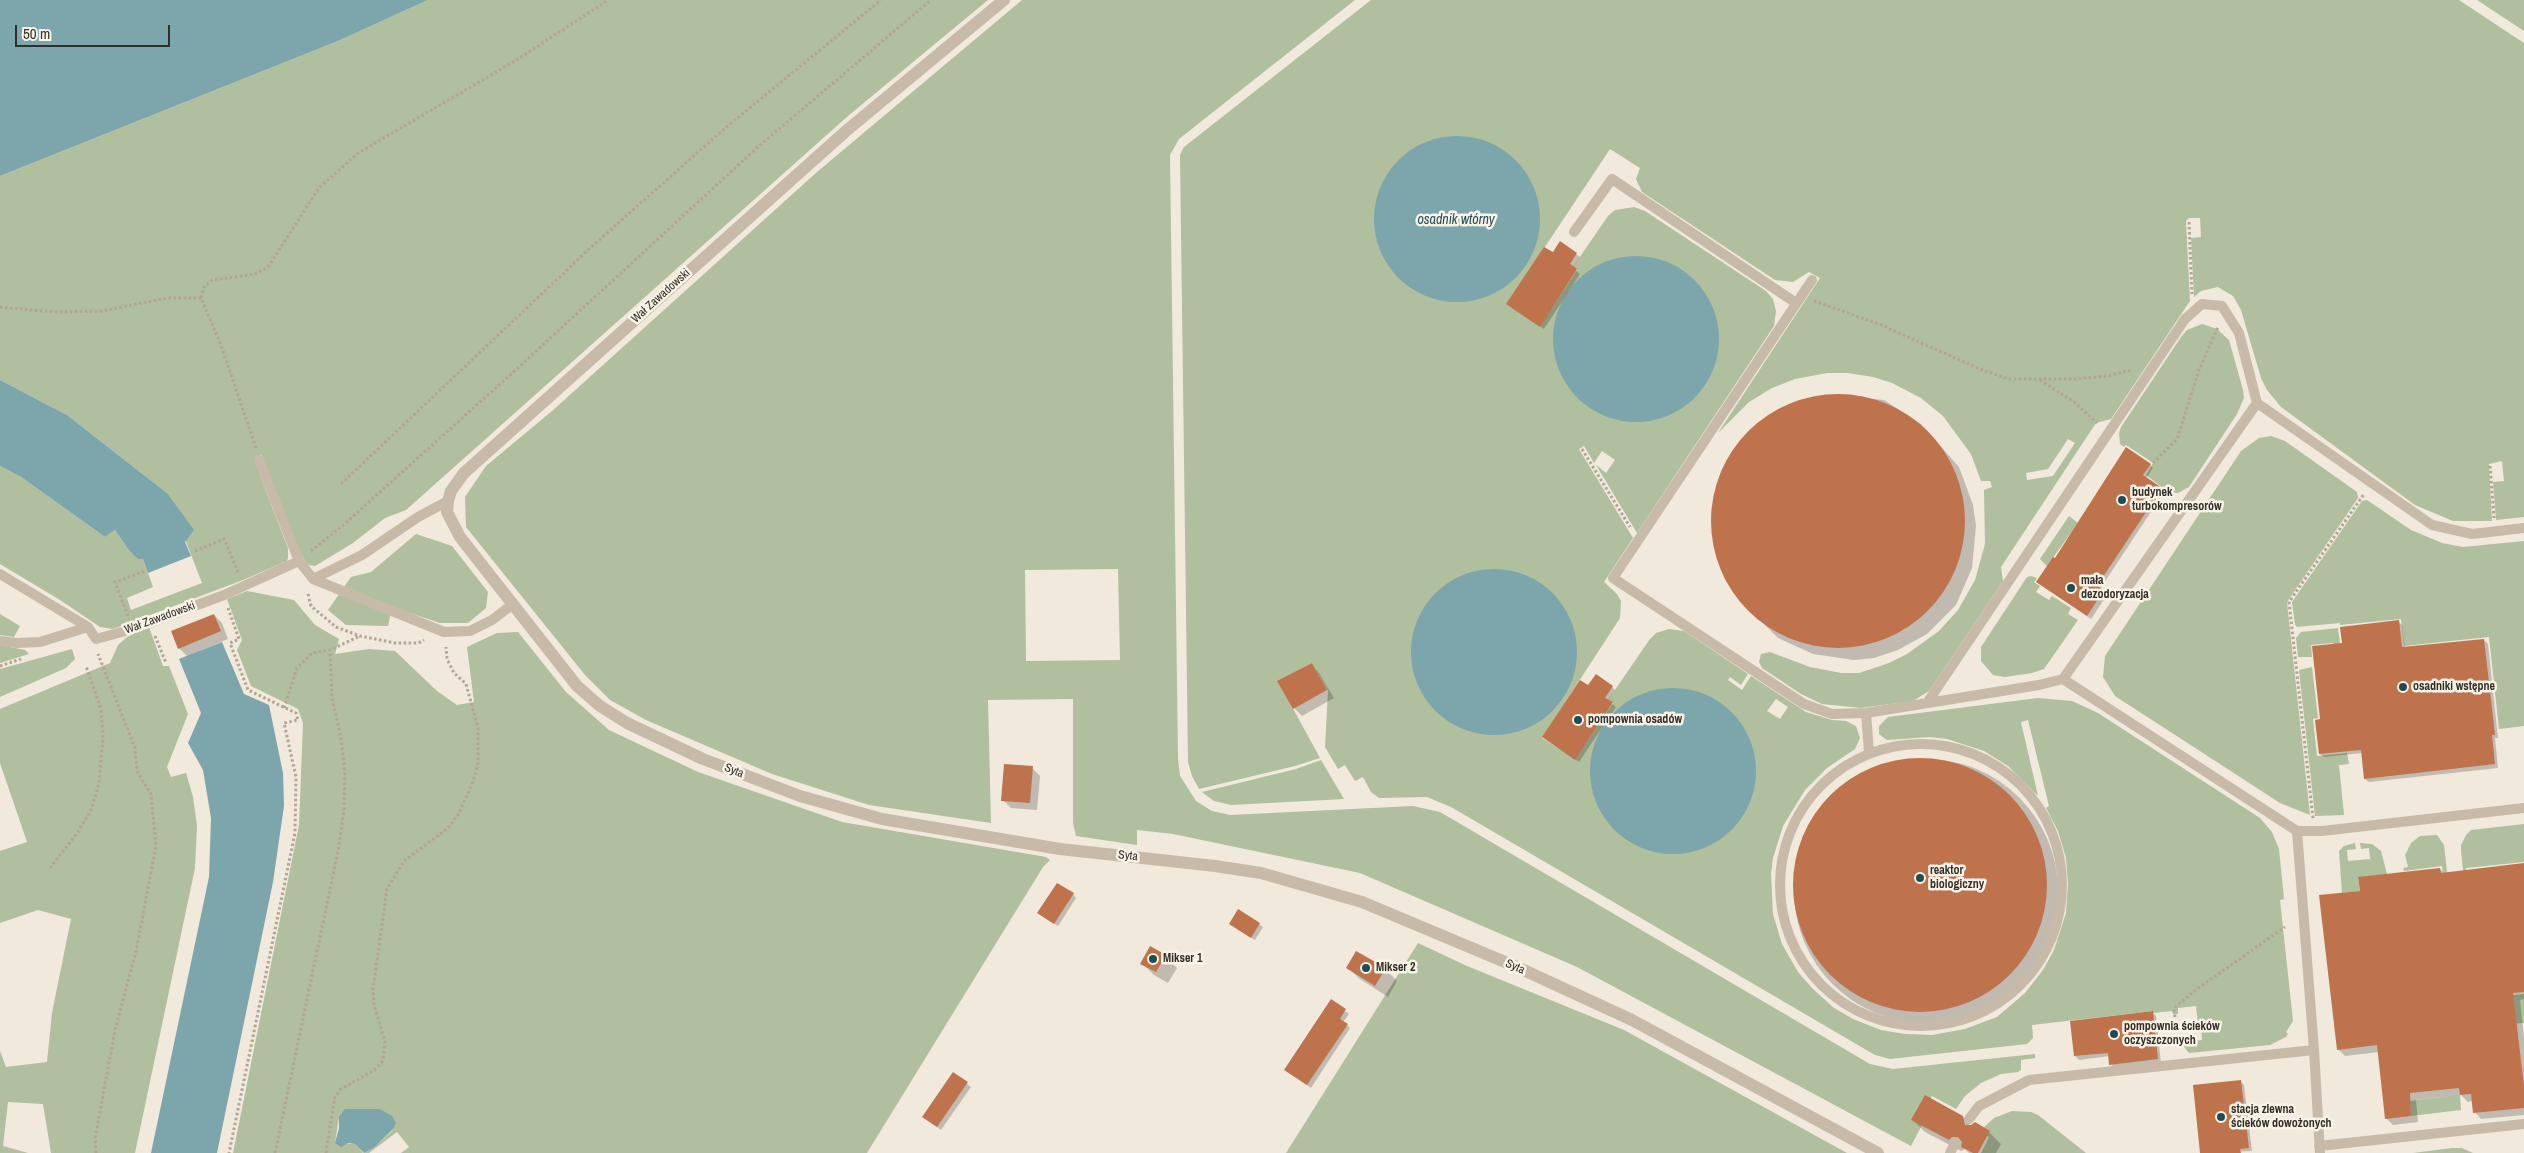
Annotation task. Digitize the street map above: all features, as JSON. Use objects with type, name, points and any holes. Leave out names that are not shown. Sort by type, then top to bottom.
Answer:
[{"type":"street","name":"Wał Zawadowski","points":[[448,501],[451,491],[464,473],[534,409],[846,131],[1004,0]]},
{"type":"street","name":"Syta","points":[[448,501],[447,512],[452,524],[577,686],[600,706],[651,736],[747,777],[843,810],[882,819],[1060,849],[1261,873],[1362,902],[1517,967],[1632,1020],[1878,1153]]},
{"type":"lane","points":[[1574,232],[1612,179],[1796,303]]},
{"type":"lane","points":[[1812,280],[1613,578],[1804,704],[1832,714],[1866,713],[2039,685],[2063,679],[2257,403]]},
{"type":"lane","points":[[1927,703],[2185,319],[2202,304],[2222,306],[2239,333],[2257,403],[2432,525],[2472,534],[2524,528]]},
{"type":"lane","points":[[259,460],[299,561],[313,579],[444,632],[470,631],[492,620],[512,604]]},
{"type":"lane","points":[[313,579],[362,555],[418,516],[448,501]]},
{"type":"lane","name":"Wał Zawadowski","points":[[88,628],[96,639],[133,629],[224,595],[299,561]]},
{"type":"lane","points":[[0,574],[88,628]]},
{"type":"lane","points":[[0,641],[17,643],[40,642],[88,628]]},
{"type":"lane","points":[[2063,679],[2297,831],[2322,830],[2524,808]]},
{"type":"lane","points":[[1866,713],[1869,752]]},
{"type":"lane","points":[[1910,743],[1952,746],[1991,761],[2024,787],[2048,822],[2051,830],[2061,862],[2062,904],[2050,944],[2027,979],[1995,1006],[1956,1023],[1918,1027],[1879,1021],[1844,1004],[1814,979],[1793,946],[1781,909],[1779,870],[1788,832],[1808,798],[1835,771],[1869,752],[1910,743]]},
{"type":"lane","points":[[2297,831],[2314,1050],[2319,1150],[2524,1124]]},
{"type":"lane","points":[[1969,1119],[1978,1106],[2029,1080],[2314,1050]]},
{"type":"path","points":[[259,460],[224,353],[201,298],[204,287],[212,280],[255,274],[268,267],[318,188],[358,153],[514,61],[608,0]]},
{"type":"path","points":[[341,484],[588,250],[724,129],[881,0]]},
{"type":"path","points":[[299,561],[341,527],[502,382],[760,145],[931,0]]},
{"type":"path","points":[[2189,222],[2193,312]]},
{"type":"path","points":[[0,307],[54,312],[102,310],[167,298],[201,298]]},
{"type":"path","points":[[1807,299],[1879,324],[2009,379],[2040,380],[2108,376],[2140,367]]},
{"type":"path","points":[[2153,464],[2177,439],[2199,370],[2217,328]]},
{"type":"path","points":[[2040,380],[2074,402],[2096,423]]},
{"type":"path","points":[[1582,449],[1638,540]]},
{"type":"path","points":[[2490,466],[2494,531]]},
{"type":"path","points":[[2313,818],[2289,602],[2365,493]]},
{"type":"path","points":[[195,551],[224,539],[243,587]]},
{"type":"path","points":[[133,629],[115,582],[145,571]]},
{"type":"path","points":[[313,579],[307,591],[311,606],[336,627],[360,636],[395,643],[418,643],[444,632],[448,659],[454,673],[466,684],[478,728],[478,763],[473,782],[458,815],[448,828],[404,861],[387,889],[373,989],[374,1005],[385,1042],[384,1054],[382,1062],[373,1071],[341,1089],[335,1097],[326,1153]]},
{"type":"path","points":[[224,595],[239,639],[230,643],[248,690],[296,713],[298,720],[284,723],[296,777],[295,833],[229,1153]]},
{"type":"path","points":[[150,622],[166,664]]},
{"type":"path","points":[[284,708],[297,668],[312,654],[330,650],[360,636]]},
{"type":"path","points":[[96,650],[135,748],[137,771],[151,794],[156,846],[136,952],[115,1030],[95,1139],[96,1153]]},
{"type":"path","points":[[275,1153],[340,846],[344,810],[345,774],[341,738],[332,698],[330,650]]},
{"type":"path","points":[[50,868],[90,810],[103,758],[100,709],[86,666]]},
{"type":"path","points":[[2175,1017],[2174,1008],[2196,988],[2286,927]]},
{"type":"green space","points":[[428,0],[988,0],[848,116],[406,510],[385,518],[353,543],[315,566],[308,565],[300,553],[261,454],[259,473],[288,548],[288,558],[287,561],[243,580],[113,629],[100,627],[60,600],[0,564],[0,466],[21,477],[105,537],[115,530],[128,549],[143,559],[153,587],[127,598],[131,610],[202,583],[167,493],[67,415],[0,380],[0,176],[338,41]]},
{"type":"green space","points":[[1022,0],[1355,0],[1179,139],[1170,155],[1178,759],[1180,776],[1196,801],[1212,811],[1230,815],[1413,806],[1440,812],[1870,1064],[1893,1069],[2035,1054],[2035,1058],[2021,1060],[2021,1070],[2018,1072],[2001,1074],[1981,1083],[1965,1096],[1956,1109],[1932,1096],[1917,1123],[1922,1125],[1911,1146],[1577,967],[1360,873],[1173,834],[1137,830],[1137,845],[1076,836],[1073,823],[1073,699],[988,700],[991,823],[869,805],[772,774],[646,720],[610,700],[585,675],[466,527],[465,497],[486,466],[552,411],[817,172]],"holes":[[[1118,569],[1120,660],[1026,661],[1025,570]]]},
{"type":"green space","points":[[1371,0],[2459,0],[2524,43],[2524,517],[2496,520],[2493,482],[2504,481],[2502,461],[2489,464],[2492,521],[2453,521],[2415,505],[2281,407],[2267,390],[2261,378],[2241,310],[2233,296],[2218,287],[2201,291],[2194,297],[2191,238],[2201,237],[2200,218],[2189,218],[2186,221],[2190,301],[2111,419],[2096,423],[2001,567],[2003,581],[1929,691],[1913,701],[1861,708],[1822,704],[1801,694],[1762,668],[1759,662],[1761,654],[1770,652],[1810,667],[1841,673],[1859,673],[1889,663],[1907,654],[1939,631],[1958,610],[1975,580],[1985,544],[1984,490],[1992,487],[1990,481],[1981,481],[1971,454],[1943,416],[1921,398],[1892,383],[1873,377],[1848,373],[1827,373],[1795,379],[1772,388],[1749,402],[1718,433],[1820,278],[1809,272],[1793,282],[1775,280],[1642,192],[1636,179],[1640,168],[1610,149],[1507,304],[1540,326],[1577,270],[1573,267],[1608,216],[1615,210],[1634,207],[1645,211],[1766,291],[1773,299],[1776,311],[1774,326],[1637,533],[1596,465],[1606,473],[1615,460],[1602,451],[1594,463],[1584,446],[1579,449],[1633,538],[1604,582],[1617,594],[1621,601],[1620,618],[1542,738],[1575,759],[1613,703],[1608,700],[1650,639],[1656,633],[1669,629],[1684,631],[1748,674],[1741,685],[1730,677],[1728,680],[1742,690],[1751,676],[1806,712],[1832,720],[1846,721],[1856,726],[1860,738],[1855,749],[1827,768],[1805,790],[1783,826],[1773,858],[1771,874],[1773,914],[1782,944],[1798,972],[1834,1008],[1853,1019],[1881,1030],[1905,1034],[1932,1035],[1965,1029],[1997,1017],[2025,993],[2043,970],[2054,950],[2066,913],[2068,884],[2066,858],[2058,831],[2046,808],[2049,806],[2028,720],[2021,722],[2038,796],[2008,766],[1984,751],[1947,739],[1929,737],[1887,740],[1879,734],[1879,726],[1888,717],[2038,698],[2072,701],[2098,713],[2260,818],[2272,832],[2279,849],[2284,899],[2280,900],[2293,1021],[2286,1032],[2288,1034],[2286,1037],[2270,1045],[2189,1053],[2181,1043],[2202,1040],[2201,1025],[2180,1027],[2179,1025],[2198,1023],[2196,1006],[2178,1008],[2178,1014],[2173,1014],[2172,1011],[2153,1013],[2153,1011],[2032,1025],[2033,1038],[2027,1044],[1890,1059],[1875,1055],[1451,807],[1427,797],[1379,798],[1371,792],[1363,777],[1355,781],[1345,765],[1338,769],[1325,747],[1328,691],[1312,663],[1278,681],[1320,758],[1295,766],[1199,789],[1192,776],[1188,762],[1180,155],[1184,147]],"holes":[[[2068,439],[2075,443],[2053,476],[2027,480],[2026,473],[2048,469]],[[1776,699],[1788,707],[1780,719],[1767,711]]]},
{"type":"green space","points":[[2477,0],[2524,0],[2524,31]]},
{"type":"green space","points":[[2202,324],[2217,329],[2229,340],[2244,398],[2237,414],[2189,487],[2178,493],[2168,492],[2146,475],[2153,463],[2126,445],[2124,447],[2120,444],[2119,433],[2121,427],[2181,337],[2187,330]]},
{"type":"green space","points":[[2271,436],[2285,441],[2357,492],[2358,498],[2287,602],[2310,815],[2280,803],[2115,696],[2103,677],[2105,656],[2241,451],[2259,438]]},
{"type":"green space","points":[[2367,500],[2411,530],[2442,543],[2463,547],[2524,541],[2524,726],[2499,729],[2489,637],[2404,646],[2401,619],[2340,625],[2340,623],[2297,627],[2295,625],[2292,602],[2362,501]]},
{"type":"green space","points":[[2069,516],[2078,523],[2047,566],[2040,559]]},
{"type":"green space","points":[[416,534],[452,546],[488,592],[486,608],[468,623],[440,623],[392,607],[388,626],[346,625],[328,610],[351,577],[371,572]]},
{"type":"green space","points":[[2027,577],[2037,578],[2034,582],[2040,586],[2036,592],[2049,600],[2052,596],[2071,608],[2068,614],[2078,620],[2044,669],[2032,673],[2005,677],[1993,675],[1981,661],[1981,647]]},
{"type":"green space","points":[[247,591],[294,600],[315,625],[339,639],[335,654],[369,649],[395,651],[437,691],[457,705],[474,702],[467,647],[497,633],[518,632],[566,692],[609,730],[698,772],[842,822],[1046,857],[1050,860],[1043,867],[867,1153],[401,1153],[409,1147],[397,1132],[369,1153],[364,1153],[375,1147],[393,1130],[380,1109],[339,1117],[335,1143],[355,1144],[363,1153],[233,1153],[299,825],[303,723],[298,709],[251,686],[237,650],[242,640],[227,599]]},
{"type":"green space","points":[[0,614],[20,626],[14,637],[0,635]]},
{"type":"green space","points":[[149,627],[163,666],[169,666],[188,714],[167,767],[171,777],[186,773],[193,797],[197,826],[195,868],[135,1153],[51,1153],[43,1104],[8,1102],[3,1146],[28,1153],[0,1153],[0,1051],[6,1067],[47,1062],[52,1013],[71,919],[38,910],[0,923],[0,851],[27,842],[0,763],[0,709],[110,663],[118,645],[127,637]]},
{"type":"green space","points":[[2338,628],[2341,652],[2334,653],[2333,643],[2311,645],[2312,657],[2298,657],[2296,638],[2301,632]]},
{"type":"green space","points":[[0,645],[25,650],[29,654],[0,663]]},
{"type":"green space","points":[[72,649],[75,659],[66,668],[0,697],[0,669]]},
{"type":"green space","points":[[2312,667],[2318,718],[2313,719],[2317,756],[2347,753],[2349,764],[2339,765],[2344,815],[2315,816],[2299,670]]},
{"type":"green space","points":[[1321,760],[1344,799],[1231,805],[1214,801],[1202,792],[1296,769]]},
{"type":"green space","points":[[2524,824],[2524,862],[2466,868],[2470,904],[2467,905],[2461,852],[2461,845],[2466,835],[2471,830]]},
{"type":"green space","points":[[2437,835],[2444,845],[2451,906],[2481,998],[2524,994],[2524,1023],[2459,1027],[2442,866],[2404,871],[2403,868],[2408,867],[2405,855],[2411,843],[2420,836]]},
{"type":"green space","points":[[2355,843],[2356,849],[2347,850],[2348,861],[2370,859],[2369,848],[2361,849],[2360,843],[2372,844],[2381,851],[2387,874],[2358,878],[2360,891],[2342,893],[2339,851],[2344,846]]},
{"type":"green space","points":[[1418,943],[1467,966],[1624,1030],[1847,1153],[1286,1153]]},
{"type":"green space","points":[[2460,1095],[2461,1110],[2411,1116],[2410,1101]]},
{"type":"green space","points":[[2012,1111],[2031,1112],[2038,1115],[2086,1153],[1981,1153],[1989,1137],[1981,1133],[1983,1128],[1994,1118]]},
{"type":"green space","points":[[2462,1148],[2473,1153],[2413,1153]]},
{"type":"water","points":[[0,0],[428,0],[338,41],[0,176]]},
{"type":"water","name":"osadnik wtórny","points":[[1465,136],[1481,139],[1496,145],[1510,154],[1522,166],[1531,180],[1537,195],[1540,219],[1539,235],[1531,258],[1522,272],[1510,284],[1496,293],[1481,299],[1449,302],[1433,299],[1418,293],[1404,284],[1392,272],[1383,258],[1377,243],[1374,211],[1377,195],[1383,180],[1392,166],[1404,154],[1418,145],[1433,139]]},
{"type":"water","points":[[1644,256],[1660,259],[1675,265],[1689,274],[1701,286],[1710,300],[1716,315],[1719,339],[1718,355],[1710,378],[1701,392],[1689,404],[1675,413],[1660,419],[1628,422],[1612,419],[1597,413],[1583,404],[1571,392],[1562,378],[1556,363],[1553,331],[1556,315],[1562,300],[1571,286],[1583,274],[1597,265],[1612,259]]},
{"type":"water","points":[[0,380],[67,415],[167,493],[194,530],[185,542],[191,556],[148,573],[143,559],[138,559],[128,549],[115,530],[105,537],[21,477],[0,466]]},
{"type":"water","points":[[1502,569],[1518,572],[1533,578],[1553,593],[1571,620],[1576,636],[1576,668],[1571,684],[1553,711],[1533,726],[1518,732],[1486,735],[1470,732],[1455,726],[1430,705],[1420,691],[1414,676],[1411,644],[1414,628],[1420,613],[1441,588],[1455,578],[1470,572]]},
{"type":"water","points":[[222,642],[244,694],[269,705],[283,773],[284,806],[273,882],[217,1153],[151,1153],[209,877],[211,818],[203,770],[188,743],[201,713],[179,659]]},
{"type":"water","points":[[1681,688],[1697,691],[1712,697],[1726,706],[1738,718],[1747,732],[1753,747],[1756,771],[1755,787],[1747,810],[1738,824],[1726,836],[1712,845],[1697,851],[1665,854],[1649,851],[1634,845],[1620,836],[1608,824],[1599,810],[1593,795],[1590,763],[1593,747],[1599,732],[1608,718],[1620,706],[1634,697],[1649,691]]},
{"type":"water","points":[[345,1109],[380,1109],[392,1116],[396,1123],[393,1129],[375,1147],[364,1153],[355,1144],[348,1143],[341,1147],[335,1143],[339,1128],[339,1117]]},
{"type":"building","points":[[1560,241],[1577,253],[1570,264],[1577,269],[1540,327],[1506,304],[1544,247],[1553,252]]},
{"type":"building","points":[[1838,394],[1875,399],[1909,415],[1928,431],[1944,450],[1960,484],[1965,521],[1960,558],[1944,592],[1928,611],[1909,627],[1875,643],[1838,648],[1801,643],[1767,627],[1748,611],[1732,592],[1716,558],[1711,521],[1716,484],[1732,450],[1748,431],[1767,415],[1801,399]]},
{"type":"building","name":"budynek turbokompresorów","points":[[2126,447],[2151,464],[2143,475],[2162,488],[2097,586],[2104,590],[2087,616],[2036,582],[2053,557],[2055,558]]},
{"type":"building","points":[[214,614],[221,631],[178,649],[171,631]]},
{"type":"building","name":"osadniki wstępne","points":[[2399,620],[2402,647],[2484,639],[2495,735],[2492,735],[2495,764],[2364,779],[2361,750],[2319,754],[2315,720],[2320,719],[2312,646],[2342,643],[2340,627]]},
{"type":"building","points":[[1312,663],[1327,690],[1293,709],[1277,681]]},
{"type":"building","name":"pompownia osadów","points":[[1596,674],[1613,686],[1605,698],[1613,702],[1575,760],[1542,737],[1580,680],[1588,685]]},
{"type":"building","name":"reaktor biologiczny","points":[[1908,758],[1932,758],[1969,767],[1991,779],[2010,795],[2026,814],[2038,836],[2045,860],[2047,885],[2045,910],[2038,934],[2026,956],[2010,975],[1991,991],[1969,1003],[1932,1012],[1908,1012],[1871,1003],[1849,991],[1822,966],[1802,934],[1798,922],[1793,897],[1793,873],[1802,836],[1814,814],[1839,787],[1871,767],[1883,763]]},
{"type":"building","points":[[1004,764],[1033,766],[1030,803],[1001,801]]},
{"type":"building","points":[[2524,863],[2524,992],[2513,993],[2524,1086],[2524,1108],[2473,1113],[2471,1094],[2460,1095],[2459,1088],[2410,1093],[2411,1116],[2385,1119],[2377,1045],[2337,1050],[2319,895],[2360,891],[2358,877],[2440,868],[2441,873]]},
{"type":"building","points":[[1057,883],[1074,893],[1054,924],[1037,913]]},
{"type":"building","points":[[1238,909],[1260,923],[1251,938],[1229,924]]},
{"type":"building","name":"Mikser 1","points":[[1150,946],[1166,955],[1156,972],[1140,964]]},
{"type":"building","name":"Mikser 2","points":[[1356,951],[1386,968],[1375,986],[1346,968]]},
{"type":"building","points":[[1331,999],[1346,1009],[1340,1019],[1348,1024],[1307,1085],[1284,1070]]},
{"type":"building","name":"pompownia ścieków oczyszczonych","points":[[2153,1011],[2158,1059],[2109,1065],[2108,1053],[2074,1056],[2070,1021]]},
{"type":"building","points":[[953,1072],[968,1082],[937,1127],[922,1117]]},
{"type":"building","name":"stacja zlewna ścieków dowożonych","points":[[2241,1080],[2249,1148],[2240,1149],[2241,1153],[2200,1153],[2193,1085]]},
{"type":"building","points":[[1925,1095],[1963,1116],[1965,1125],[1971,1125],[1975,1122],[1990,1131],[1978,1153],[1973,1153],[1961,1147],[1962,1142],[1958,1137],[1952,1137],[1949,1140],[1911,1120]]},
{"type":"place","name":"budynek turbokompresorów","points":[[2122,500]]},
{"type":"place","name":"mała dezodoryzacja","points":[[2071,588]]},
{"type":"place","name":"osadniki wstępne","points":[[2403,687]]},
{"type":"place","name":"pompownia osadów","points":[[1578,720]]},
{"type":"place","name":"reaktor biologiczny","points":[[1920,878]]},
{"type":"place","name":"Mikser 1","points":[[1153,959]]},
{"type":"place","name":"Mikser 2","points":[[1366,968]]},
{"type":"place","name":"pompownia ścieków oczyszczonych","points":[[2114,1034]]},
{"type":"place","name":"stacja zlewna ścieków dowożonych","points":[[2221,1117]]}]
